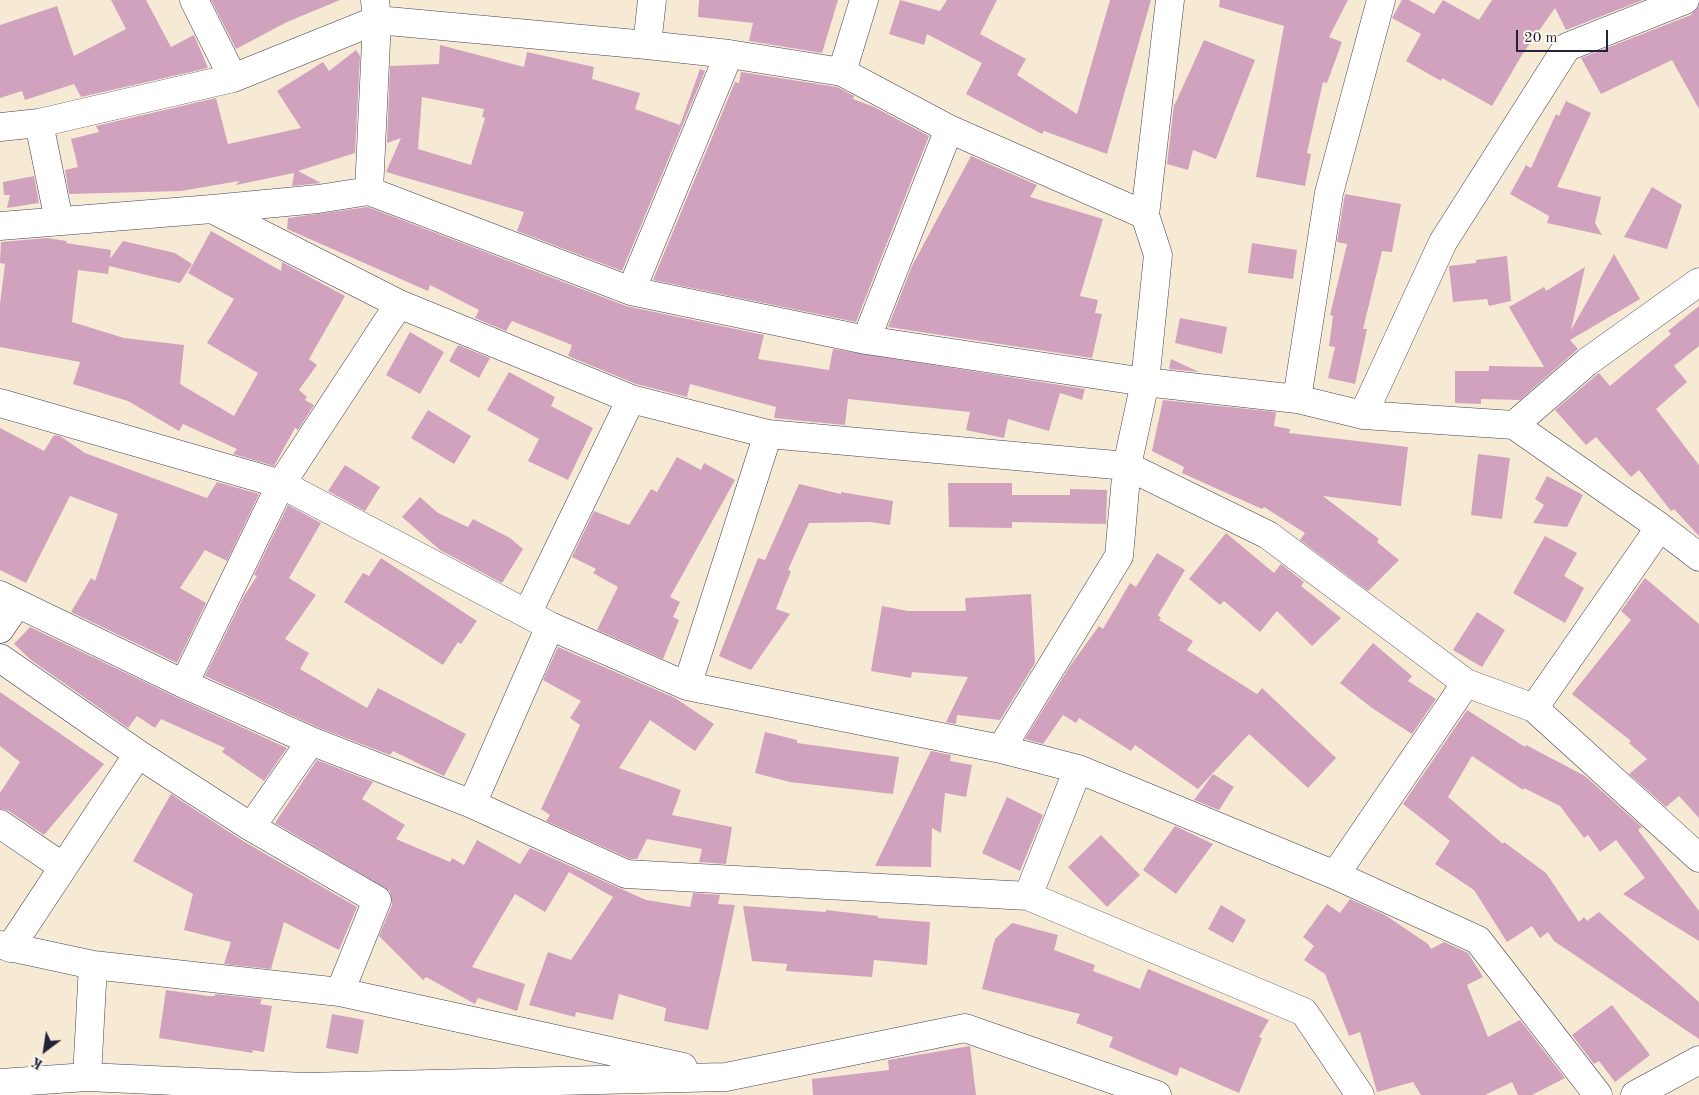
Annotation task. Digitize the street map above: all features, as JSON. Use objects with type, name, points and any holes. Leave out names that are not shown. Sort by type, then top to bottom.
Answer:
[{"type":"street","points":[[194,0],[233,78]]},
{"type":"street","points":[[647,45],[652,0]]},
{"type":"street","points":[[842,72],[864,0]]},
{"type":"street","points":[[1001,749],[1119,556],[1127,466],[1145,382],[1158,255],[1145,215],[1170,0]]},
{"type":"street","points":[[1297,399],[1329,193],[1381,0]]},
{"type":"street","points":[[1363,415],[1443,242],[1567,47],[1685,0]]},
{"type":"street","points":[[369,192],[376,10]]},
{"type":"street","points":[[0,127],[39,123],[233,78],[376,10],[729,54],[842,72],[949,130],[1145,215]]},
{"type":"street","points":[[631,291],[729,54]]},
{"type":"street","points":[[39,123],[59,221]]},
{"type":"street","points":[[866,340],[949,130]]},
{"type":"street","points":[[0,226],[212,209],[369,192],[631,291],[866,340],[1145,382],[1297,399],[1363,415],[1514,425],[1660,527],[1699,557]]},
{"type":"street","points":[[212,209],[399,304],[631,399],[768,434],[1127,466],[1268,536],[1466,683],[1534,708],[1699,858]]},
{"type":"street","points":[[1514,425],[1587,362],[1695,291]]},
{"type":"street","points":[[184,684],[281,484],[399,304]]},
{"type":"street","points":[[472,804],[538,620],[631,399]]},
{"type":"street","points":[[0,403],[281,484],[538,620],[687,686],[1001,749],[1078,770],[1335,875],[1478,940],[1598,1095]]},
{"type":"street","points":[[687,686],[768,434]]},
{"type":"street","points":[[1534,708],[1660,527]]},
{"type":"street","points":[[0,629],[9,599],[184,684],[311,741],[472,804],[626,874],[1028,896],[1304,1012],[1360,1095]]},
{"type":"street","points":[[0,658],[138,754],[251,827],[377,900],[340,992]]},
{"type":"street","points":[[1335,875],[1466,683]]},
{"type":"street","points":[[251,827],[311,741]]},
{"type":"street","points":[[138,754],[63,867],[5,946],[93,965],[340,992],[726,1077]]},
{"type":"street","points":[[1028,896],[1078,770]]},
{"type":"street","points":[[0,824],[63,867]]},
{"type":"street","points":[[87,1077],[93,965]]},
{"type":"street","points":[[0,1083],[87,1077],[305,1091],[726,1077],[965,1028],[1156,1095]]},
{"type":"street","points":[[1635,1095],[1699,1060]]},
{"type":"building","points":[[111,0],[146,0],[171,47],[194,35],[208,68],[81,97],[74,84],[25,100],[22,91],[0,98],[0,25],[57,6],[74,56],[126,29]]},
{"type":"building","points":[[211,0],[340,0],[287,22],[236,49]]},
{"type":"building","points":[[699,0],[838,0],[822,53],[749,41],[753,23],[698,17]]},
{"type":"building","points":[[900,0],[940,11],[947,0],[997,0],[980,34],[1026,59],[1017,75],[1077,114],[1110,0],[1151,0],[1107,154],[1044,131],[1042,134],[966,94],[982,63],[927,34],[924,45],[889,34]]},
{"type":"building","points":[[1220,0],[1348,0],[1329,37],[1342,42],[1327,83],[1323,82],[1307,153],[1311,154],[1305,186],[1256,177],[1284,26],[1219,7]]},
{"type":"building","points":[[1402,0],[1409,0],[1434,14],[1443,0],[1479,20],[1492,0],[1643,0],[1566,30],[1555,8],[1522,55],[1492,106],[1442,78],[1441,81],[1406,61],[1421,34],[1392,18]]},
{"type":"building","points":[[1699,6],[1699,109],[1672,60],[1601,94],[1581,58],[1691,15]]},
{"type":"building","points":[[1204,40],[1255,60],[1216,159],[1193,150],[1188,170],[1167,164],[1174,104]]},
{"type":"building","points":[[440,45],[524,67],[527,52],[594,67],[592,79],[640,93],[635,109],[680,125],[700,69],[705,71],[622,271],[517,231],[524,212],[386,172],[401,138],[387,143],[390,66],[439,64]],"holes":[[[422,97],[484,109],[482,117],[485,118],[471,165],[418,149]]]},
{"type":"building","points":[[356,50],[360,56],[355,153],[298,171],[321,183],[292,186],[294,173],[236,185],[239,181],[181,191],[69,194],[65,170],[78,167],[71,139],[99,132],[96,126],[216,98],[228,144],[301,128],[277,91],[323,62],[329,71]]},
{"type":"building","points":[[741,72],[837,87],[854,96],[853,99],[874,107],[929,136],[856,322],[653,280],[735,82],[739,83]]},
{"type":"building","points":[[1566,101],[1591,113],[1557,187],[1601,197],[1595,223],[1602,235],[1547,223],[1549,216],[1510,194],[1526,165],[1531,168],[1556,114],[1559,116]]},
{"type":"building","points":[[971,156],[1037,185],[1030,197],[1103,219],[1080,296],[1098,300],[1095,313],[1102,314],[1092,358],[888,327],[912,266]]},
{"type":"building","points":[[34,176],[39,203],[7,208],[10,195],[4,195],[3,182]]},
{"type":"building","points":[[1652,187],[1682,205],[1667,249],[1624,237]]},
{"type":"building","points":[[1345,194],[1401,204],[1392,252],[1382,251],[1363,329],[1367,329],[1355,384],[1328,378],[1335,347],[1329,346],[1333,316],[1330,315],[1347,244],[1337,242]]},
{"type":"building","points":[[368,207],[626,306],[764,335],[758,359],[829,370],[833,349],[1085,389],[1082,400],[1060,393],[1049,431],[1008,419],[1004,438],[966,430],[970,412],[848,399],[845,425],[774,418],[776,407],[690,384],[687,397],[636,384],[568,356],[572,345],[512,321],[506,331],[475,318],[479,310],[430,285],[428,291],[287,229],[288,218]]},
{"type":"building","points":[[211,231],[281,271],[282,262],[345,296],[309,359],[317,365],[299,390],[307,397],[305,400],[314,405],[298,430],[295,428],[274,466],[233,454],[237,449],[183,424],[179,431],[128,401],[73,384],[80,362],[0,347],[0,304],[5,264],[0,263],[1,242],[47,238],[67,241],[66,243],[111,250],[110,259],[123,241],[175,253],[192,264],[180,283],[109,266],[108,274],[78,270],[72,322],[124,338],[184,345],[180,384],[234,416],[258,373],[207,343],[234,299],[188,273]]},
{"type":"building","points":[[1252,243],[1297,250],[1293,279],[1248,273]]},
{"type":"building","points":[[1614,254],[1640,299],[1570,340],[1578,349],[1520,400],[1481,399],[1481,404],[1455,403],[1455,371],[1489,371],[1489,366],[1544,367],[1509,307],[1544,287],[1546,291],[1585,267],[1571,330]]},
{"type":"building","points":[[1507,256],[1511,301],[1489,306],[1487,299],[1453,302],[1449,266],[1476,263],[1476,260]]},
{"type":"building","points":[[1699,306],[1699,346],[1674,366],[1687,382],[1656,409],[1699,465],[1699,536],[1674,509],[1671,511],[1639,470],[1631,477],[1596,437],[1586,445],[1555,410],[1599,373],[1610,386],[1671,334],[1668,331]]},
{"type":"building","points":[[1180,318],[1227,327],[1222,354],[1175,343]]},
{"type":"building","points":[[410,332],[444,352],[420,394],[386,375]]},
{"type":"building","points":[[458,345],[490,358],[479,378],[449,361]]},
{"type":"building","points":[[1171,359],[1199,372],[1169,369]]},
{"type":"building","points":[[509,372],[555,397],[551,406],[593,428],[568,480],[528,461],[539,439],[487,410]]},
{"type":"building","points":[[1163,400],[1276,412],[1274,426],[1290,429],[1289,433],[1408,447],[1401,506],[1323,496],[1379,539],[1377,542],[1399,560],[1368,591],[1300,540],[1305,533],[1264,507],[1262,509],[1182,473],[1184,467],[1152,451]]},
{"type":"building","points":[[428,410],[471,436],[454,464],[411,438]]},
{"type":"building","points":[[0,428],[44,451],[54,435],[60,436],[85,453],[207,498],[217,482],[259,494],[227,561],[205,550],[180,588],[206,603],[177,663],[71,612],[91,578],[95,581],[118,514],[70,496],[26,583],[0,570]]},
{"type":"building","points":[[1478,454],[1510,458],[1502,519],[1471,515]]},
{"type":"building","points":[[677,457],[701,470],[704,463],[735,480],[670,597],[680,602],[673,617],[679,620],[663,659],[597,630],[618,587],[593,573],[596,569],[572,557],[594,511],[629,525],[651,489],[657,492]]},
{"type":"building","points":[[345,465],[380,487],[365,511],[328,491]]},
{"type":"building","points":[[1547,476],[1583,495],[1567,527],[1533,523],[1544,505],[1535,499]]},
{"type":"building","points":[[948,483],[1012,483],[1012,495],[1070,495],[1070,489],[1107,490],[1106,524],[1012,522],[1012,528],[949,527]]},
{"type":"building","points":[[799,484],[841,494],[841,492],[893,501],[890,525],[870,522],[809,523],[788,570],[791,571],[776,609],[790,614],[751,670],[719,656],[758,558],[765,560]]},
{"type":"building","points":[[420,497],[438,513],[468,527],[473,519],[510,538],[523,549],[502,583],[440,550],[402,517]]},
{"type":"building","points":[[288,505],[321,523],[289,578],[316,595],[285,639],[309,653],[300,669],[367,708],[378,688],[466,734],[444,776],[393,751],[390,755],[317,727],[205,676],[244,596],[257,576],[254,575]]},
{"type":"building","points":[[1226,533],[1274,573],[1281,564],[1304,582],[1301,586],[1341,618],[1312,646],[1277,611],[1260,632],[1224,601],[1220,605],[1189,579]]},
{"type":"building","points":[[1545,536],[1577,553],[1564,576],[1584,588],[1565,623],[1513,593]]},
{"type":"building","points":[[1157,553],[1185,570],[1158,615],[1161,618],[1159,620],[1193,641],[1187,650],[1257,694],[1262,688],[1336,758],[1308,788],[1249,734],[1198,789],[1135,745],[1131,751],[1079,718],[1076,723],[1063,715],[1043,744],[1025,739],[1070,666],[1099,626],[1103,629],[1130,583],[1136,587]]},
{"type":"building","points":[[381,558],[477,621],[461,644],[458,642],[443,665],[344,602],[363,573],[369,576]]},
{"type":"building","points":[[1645,578],[1699,624],[1699,818],[1679,796],[1666,807],[1629,774],[1647,759],[1629,743],[1631,741],[1572,694],[1631,620],[1621,611]]},
{"type":"building","points":[[1031,594],[1035,663],[1000,720],[957,715],[956,724],[946,722],[968,677],[912,672],[911,678],[871,671],[882,606],[908,611],[966,611],[965,598]]},
{"type":"building","points":[[1477,612],[1505,630],[1482,667],[1453,650]]},
{"type":"building","points":[[30,627],[287,748],[264,781],[222,752],[225,748],[161,719],[155,728],[137,716],[128,728],[31,660],[14,644]]},
{"type":"building","points":[[1373,643],[1412,676],[1408,681],[1436,699],[1412,734],[1372,708],[1340,683]]},
{"type":"building","points":[[558,647],[675,698],[714,724],[695,751],[650,720],[619,768],[681,790],[672,815],[732,827],[726,864],[699,862],[702,849],[647,839],[637,859],[630,859],[546,821],[550,815],[541,809],[580,725],[570,718],[581,701],[543,680]]},
{"type":"building","points":[[0,692],[104,764],[44,835],[9,811],[0,809],[0,793],[20,762],[0,746]]},
{"type":"building","points":[[1467,710],[1525,747],[1526,745],[1585,776],[1642,827],[1638,830],[1699,911],[1699,941],[1623,894],[1645,878],[1616,840],[1600,852],[1588,835],[1584,838],[1560,806],[1524,788],[1523,790],[1472,756],[1448,797],[1503,844],[1504,842],[1546,873],[1579,922],[1584,917],[1587,921],[1599,912],[1699,1002],[1699,1039],[1554,941],[1548,932],[1540,938],[1532,926],[1507,942],[1474,890],[1435,864],[1450,841],[1403,804]]},
{"type":"building","points":[[765,732],[797,740],[797,743],[899,757],[893,794],[790,782],[755,773]]},
{"type":"building","points":[[931,751],[951,755],[950,761],[972,765],[966,797],[945,793],[941,833],[932,828],[931,867],[875,866]]},
{"type":"building","points":[[317,760],[373,782],[362,799],[405,825],[396,839],[450,862],[452,858],[464,865],[477,840],[520,864],[530,848],[646,900],[690,907],[693,893],[720,895],[718,904],[735,905],[708,1030],[664,1021],[666,1008],[619,994],[613,1020],[576,1012],[575,1017],[529,1005],[548,952],[571,960],[613,897],[569,872],[545,912],[515,894],[472,967],[525,984],[517,1011],[478,998],[475,1004],[426,977],[423,980],[379,936],[392,905],[390,891],[275,823]]},
{"type":"building","points":[[1213,774],[1234,787],[1219,810],[1194,800]]},
{"type":"building","points":[[171,794],[243,841],[357,907],[339,950],[284,922],[271,969],[224,964],[231,942],[184,930],[193,894],[133,861]]},
{"type":"building","points":[[1007,797],[1043,815],[1020,871],[982,853]]},
{"type":"building","points":[[1175,826],[1213,844],[1176,894],[1143,870]]},
{"type":"building","points":[[1101,835],[1140,875],[1107,907],[1068,867]]},
{"type":"building","points":[[1350,899],[1385,915],[1428,944],[1431,949],[1444,942],[1468,953],[1483,977],[1467,985],[1488,1037],[1520,1020],[1565,1078],[1532,1095],[1518,1095],[1512,1082],[1485,1095],[1421,1095],[1413,1082],[1377,1092],[1360,1032],[1349,1036],[1325,974],[1304,960],[1314,946],[1303,937],[1327,904],[1340,913]]},
{"type":"building","points":[[1221,905],[1246,920],[1233,943],[1208,929]]},
{"type":"building","points":[[743,906],[826,912],[826,910],[878,916],[878,918],[930,922],[927,965],[874,960],[872,977],[786,971],[787,964],[752,961]]},
{"type":"building","points":[[1012,923],[1058,935],[1054,950],[1095,965],[1093,971],[1140,989],[1148,969],[1269,1020],[1259,1037],[1262,1038],[1239,1093],[1180,1067],[1177,1076],[1109,1047],[1113,1037],[1076,1023],[1080,1014],[982,989],[995,939]]},
{"type":"building","points":[[166,990],[208,996],[215,996],[215,994],[262,999],[260,1004],[272,1006],[264,1052],[252,1050],[253,1053],[159,1038]]},
{"type":"building","points":[[1612,1005],[1650,1055],[1615,1082],[1599,1061],[1594,1064],[1572,1035]]},
{"type":"building","points":[[332,1014],[364,1020],[358,1054],[326,1048]]},
{"type":"building","points":[[970,1046],[976,1095],[813,1095],[812,1079],[889,1070],[888,1060]]}]
